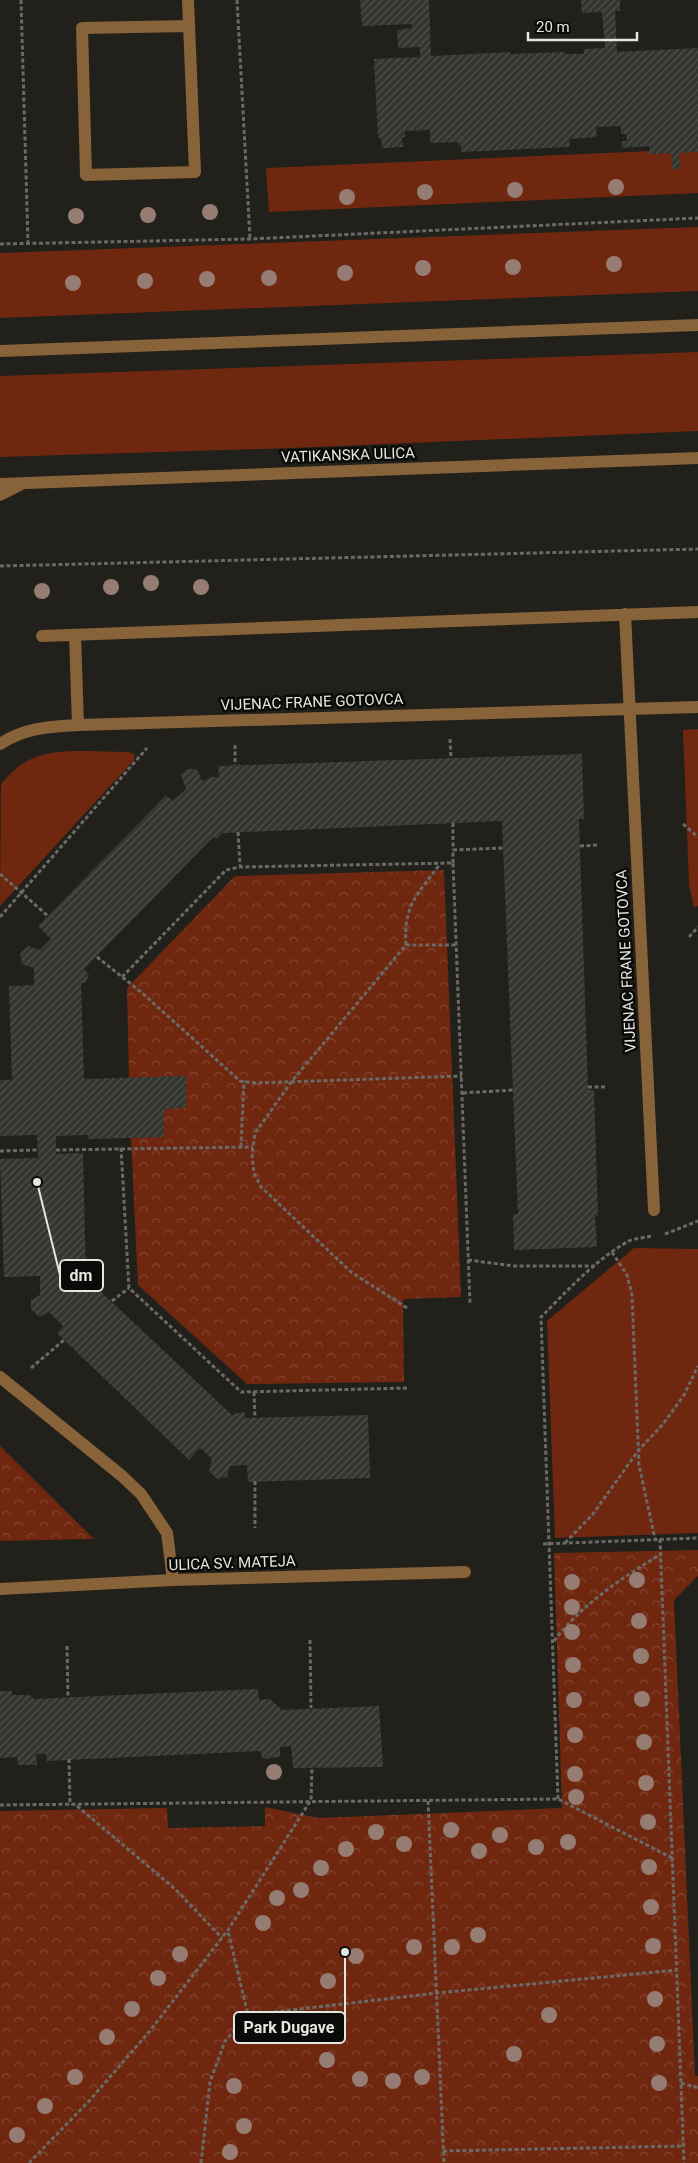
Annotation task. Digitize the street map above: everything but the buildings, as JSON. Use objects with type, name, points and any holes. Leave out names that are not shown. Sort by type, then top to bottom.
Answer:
[{"type":"street","points":[[188,0],[195,172],[86,175],[82,28],[189,26]]},
{"type":"street","points":[[0,351],[698,325]]},
{"type":"street","name":"VATIKANSKA ULICA","points":[[0,484],[698,458]]},
{"type":"street","points":[[0,495],[23,483]]},
{"type":"street","points":[[42,636],[698,612]]},
{"type":"street","points":[[625,614],[630,709]]},
{"type":"street","points":[[75,635],[78,724]]},
{"type":"street","name":"VIJENAC FRANE GOTOVCA","points":[[0,744],[17,733],[45,727],[78,724],[698,707]]},
{"type":"street","name":"VIJENAC FRANE GOTOVCA","points":[[630,709],[654,1210]]},
{"type":"street","points":[[0,1377],[122,1476],[141,1494],[167,1533],[173,1580]]},
{"type":"street","name":"ULICA SV. MATEJA","points":[[0,1589],[173,1580],[465,1572]]},
{"type":"path","points":[[21,0],[28,243]]},
{"type":"path","points":[[237,0],[250,239]]},
{"type":"path","points":[[0,244],[250,239],[698,218]]},
{"type":"path","points":[[0,566],[698,549]]},
{"type":"path","points":[[450,736],[451,758]]},
{"type":"path","points":[[235,741],[236,765]]},
{"type":"path","points":[[0,917],[151,744]]},
{"type":"path","points":[[453,823],[470,1304]]},
{"type":"path","points":[[683,824],[698,836]]},
{"type":"path","points":[[238,832],[240,867]]},
{"type":"path","points":[[580,846],[598,846]]},
{"type":"path","points":[[454,850],[503,848]]},
{"type":"path","points":[[122,977],[226,870],[240,867],[454,863]]},
{"type":"path","points":[[407,1308],[351,1272],[261,1186],[254,1173],[253,1147],[255,1133],[292,1081],[406,945],[404,924],[412,903],[440,864]]},
{"type":"path","points":[[0,874],[48,916]]},
{"type":"path","points":[[689,937],[698,926]]},
{"type":"path","points":[[406,945],[457,945]]},
{"type":"path","points":[[97,957],[240,1081],[462,1076]]},
{"type":"path","points":[[241,1147],[244,1081]]},
{"type":"path","points":[[588,1087],[607,1087]]},
{"type":"path","points":[[463,1093],[513,1090]]},
{"type":"path","points":[[56,1150],[253,1147]]},
{"type":"path","points":[[121,1148],[129,1288],[241,1392],[409,1388]]},
{"type":"path","points":[[0,1151],[37,1150]]},
{"type":"path","points":[[558,1799],[541,1317],[612,1252],[627,1276],[632,1295],[639,1465],[655,1539]]},
{"type":"path","points":[[468,1260],[514,1266],[596,1266]]},
{"type":"path","points":[[112,1302],[129,1288]]},
{"type":"path","points":[[31,1368],[64,1340]]},
{"type":"path","points":[[565,1543],[593,1514],[638,1451],[663,1424],[684,1395],[698,1366]]},
{"type":"path","points":[[254,1392],[254,1418]]},
{"type":"path","points":[[254,1481],[255,1528]]},
{"type":"path","points":[[543,1544],[698,1538]]},
{"type":"path","points":[[660,1539],[674,1859],[676,1970],[684,2163]]},
{"type":"path","points":[[553,1641],[583,1610],[630,1574],[661,1554]]},
{"type":"path","points":[[310,1640],[311,1708]]},
{"type":"path","points":[[68,1646],[68,1697]]},
{"type":"path","points":[[69,1759],[70,1805]]},
{"type":"path","points":[[29,2163],[90,2100],[149,2032],[228,1930],[311,1800],[312,1768]]},
{"type":"path","points":[[0,1806],[311,1800],[558,1799],[674,1859]]},
{"type":"path","points":[[428,1801],[444,2163]]},
{"type":"path","points":[[77,1805],[175,1889],[222,1938]]},
{"type":"path","points":[[228,1930],[248,2015]]},
{"type":"path","points":[[201,2163],[210,2082],[225,2041],[248,2015],[437,1993],[676,1970]]},
{"type":"path","points":[[681,2084],[698,2088]]},
{"type":"path","points":[[443,2151],[684,2146]]},
{"type":"green space","points":[[698,149],[698,193],[269,212],[266,168]]},
{"type":"green space","points":[[698,227],[698,291],[0,318],[0,253]]},
{"type":"green space","points":[[698,352],[698,431],[291,448],[0,457],[0,376]]},
{"type":"green space","points":[[698,729],[698,906],[694,907],[689,885],[683,730]]},
{"type":"green space","points":[[78,751],[128,752],[134,754],[134,760],[0,906],[1,784],[22,764],[41,755]]},
{"type":"green space","points":[[444,870],[461,1297],[403,1299],[404,1382],[247,1384],[138,1285],[131,1138],[164,1137],[164,1109],[186,1107],[186,1076],[129,1078],[127,988],[235,876]]},
{"type":"green space","points":[[634,1248],[698,1249],[698,1533],[555,1538],[547,1321]]},
{"type":"green space","points":[[0,1446],[94,1539],[0,1541]]},
{"type":"green space","points":[[698,1550],[698,1576],[674,1600],[695,2076],[698,2076],[698,2163],[0,2163],[0,1811],[167,1808],[168,1828],[265,1826],[265,1807],[319,1818],[562,1808],[554,1553]]},
{"type":"place","name":"dm","points":[[37,1182]]},
{"type":"place","name":"Park Dugave","points":[[345,1952]]}]
